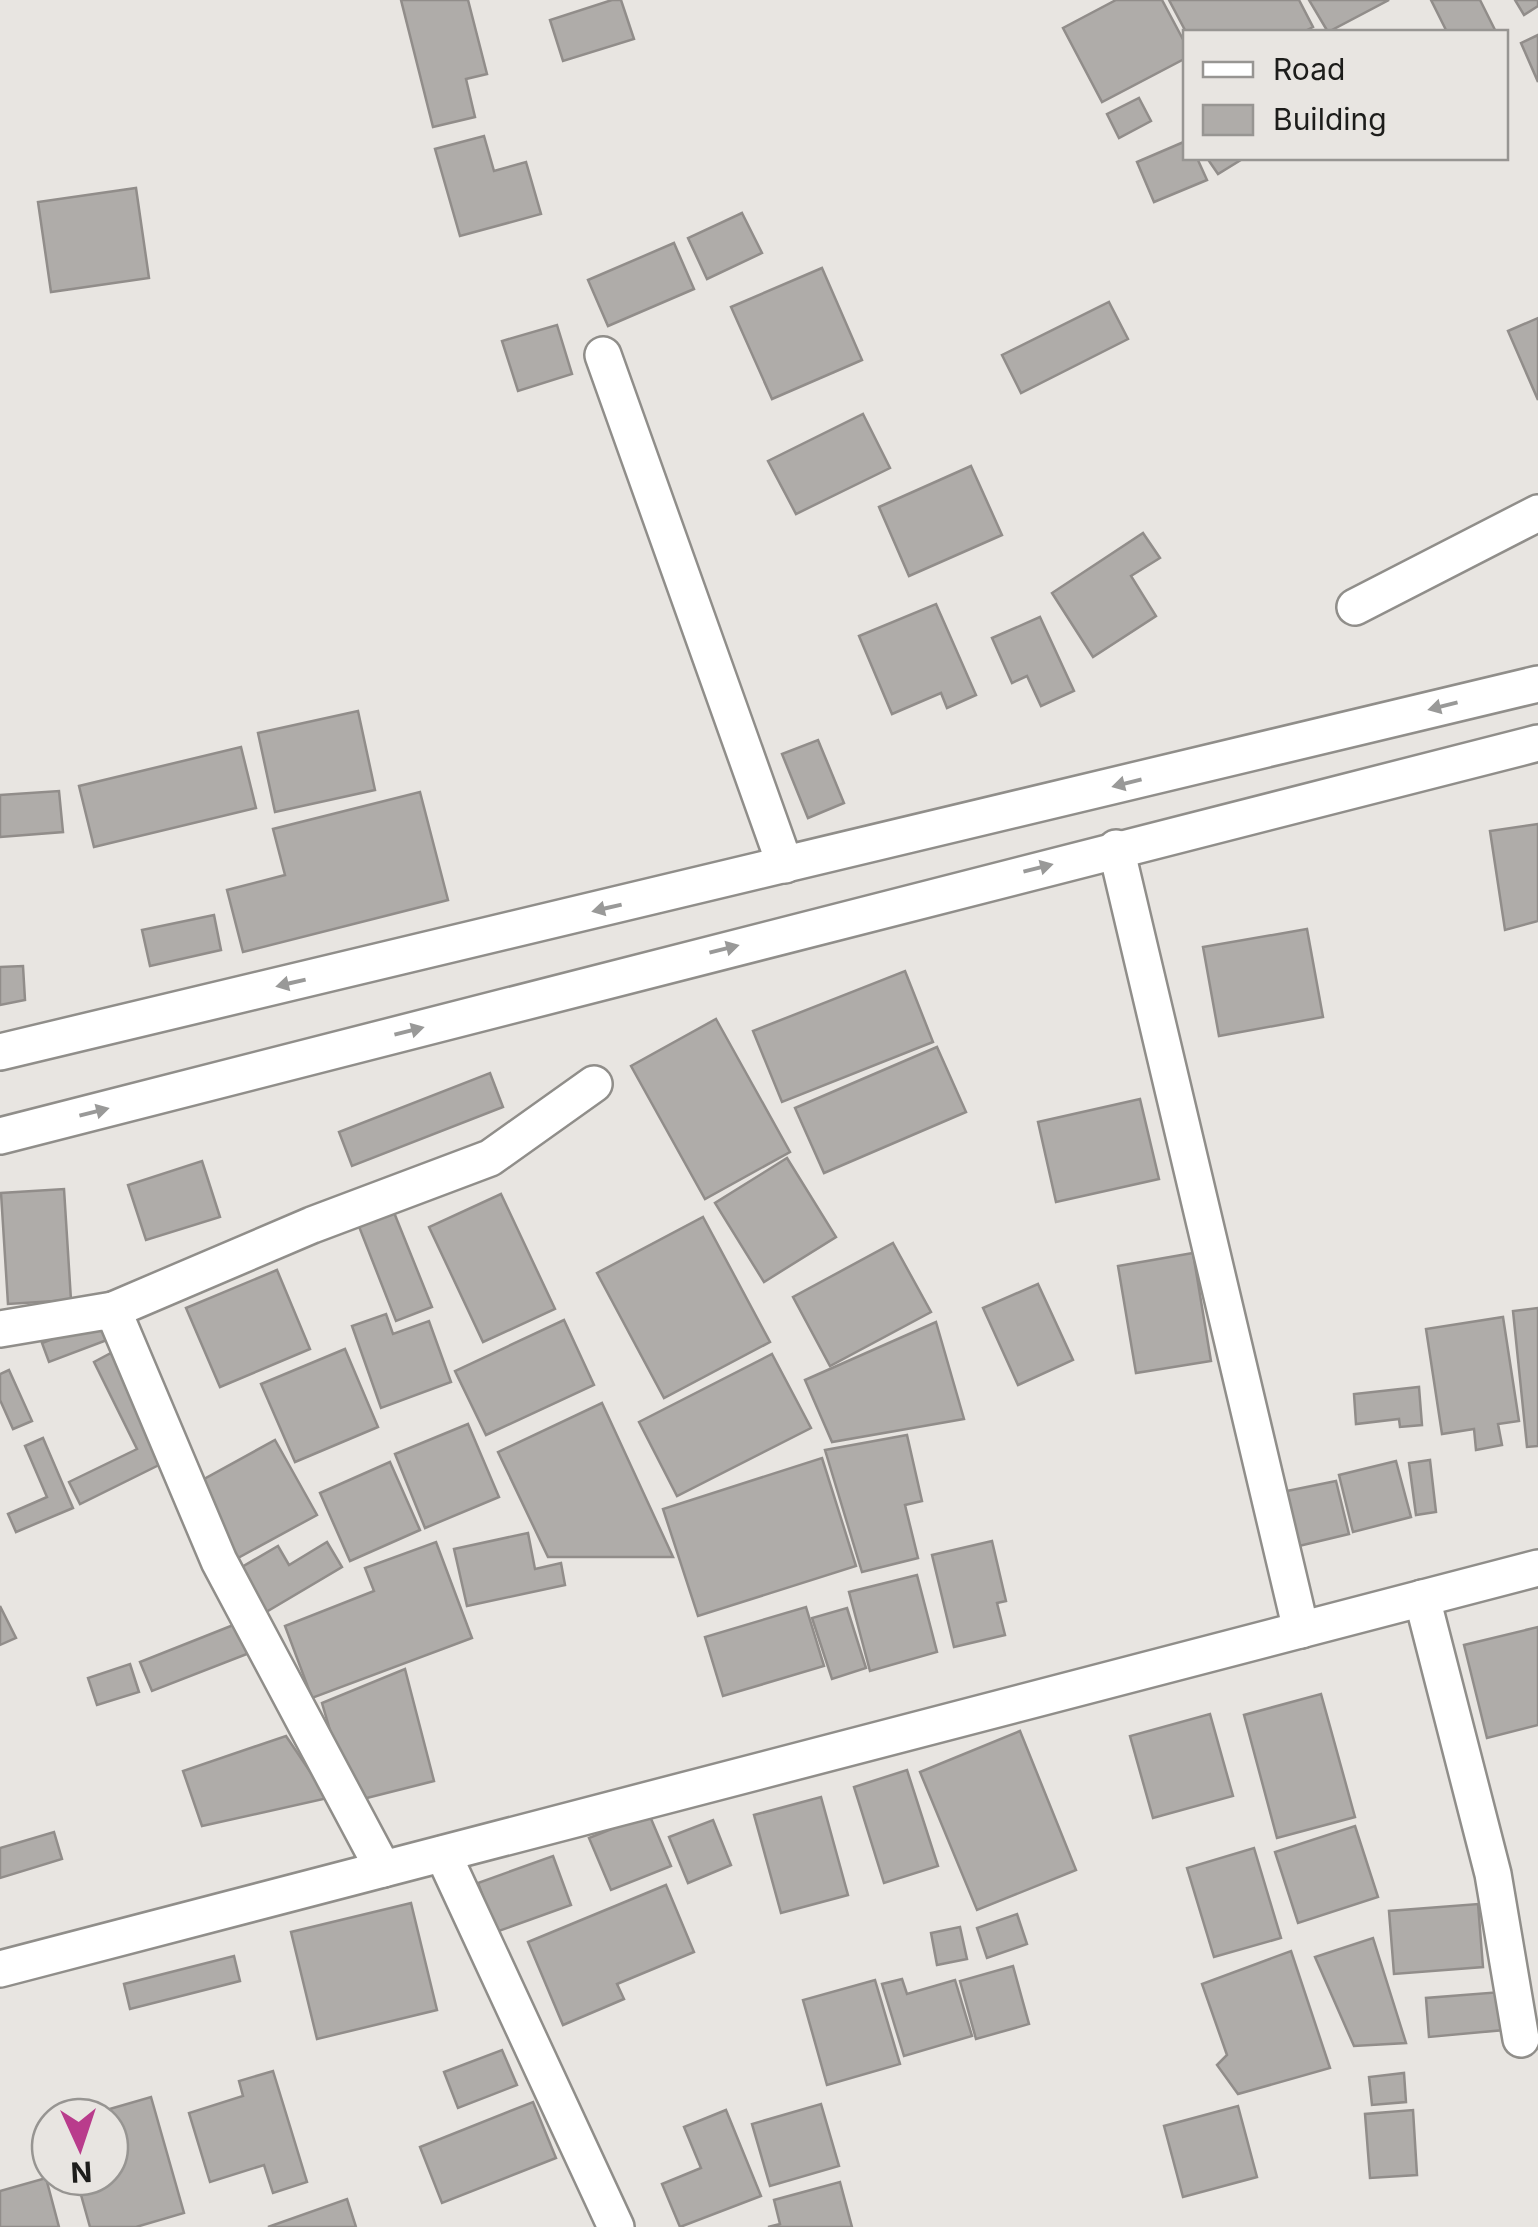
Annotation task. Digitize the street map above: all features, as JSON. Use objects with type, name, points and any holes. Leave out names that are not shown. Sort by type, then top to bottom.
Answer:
[{"type":"street","points":[[603,355],[786,866]]},
{"type":"street","points":[[1355,606],[1538,513]]},
{"type":"street","points":[[0,1052],[1538,684]]},
{"type":"street","points":[[0,1136],[1538,743]]},
{"type":"street","points":[[1116,848],[1302,1630]]},
{"type":"street","points":[[0,1329],[113,1310],[312,1225],[490,1158],[594,1084]]},
{"type":"street","points":[[113,1310],[219,1561],[383,1869]]},
{"type":"street","points":[[0,1969],[1538,1568]]},
{"type":"street","points":[[1422,1598],[1493,1874],[1521,2039]]},
{"type":"street","points":[[443,1854],[616,2227]]},
{"type":"building","points":[[401,0],[468,0],[487,74],[466,79],[475,117],[433,127]]},
{"type":"building","points":[[621,0],[634,39],[563,61],[550,20]]},
{"type":"building","points":[[1116,0],[1162,0],[1183,39],[1183,60],[1102,102],[1063,28]]},
{"type":"building","points":[[1169,0],[1299,0],[1313,27],[1307,30],[1185,30]]},
{"type":"building","points":[[1309,0],[1389,0],[1332,30],[1327,30]]},
{"type":"building","points":[[1431,0],[1480,0],[1495,30],[1446,30]]},
{"type":"building","points":[[1515,0],[1538,0],[1538,6],[1524,15]]},
{"type":"building","points":[[1538,35],[1538,82],[1521,43]]},
{"type":"building","points":[[1139,98],[1151,121],[1119,138],[1107,114]]},
{"type":"building","points":[[484,136],[494,171],[526,162],[541,214],[460,236],[435,149]]},
{"type":"building","points":[[1183,142],[1183,160],[1198,160],[1207,180],[1154,202],[1137,162]]},
{"type":"building","points":[[1208,160],[1241,160],[1218,174]]},
{"type":"building","points":[[136,188],[149,278],[51,292],[38,202]]},
{"type":"building","points":[[742,213],[762,253],[707,279],[688,238]]},
{"type":"building","points":[[674,243],[694,289],[608,326],[588,280]]},
{"type":"building","points":[[822,268],[862,360],[772,399],[731,307]]},
{"type":"building","points":[[1109,302],[1128,339],[1021,393],[1002,355]]},
{"type":"building","points":[[1538,318],[1538,400],[1508,331]]},
{"type":"building","points":[[557,325],[572,374],[518,391],[502,341]]},
{"type":"building","points":[[863,414],[890,468],[796,514],[768,461]]},
{"type":"building","points":[[971,466],[1002,535],[909,576],[879,507]]},
{"type":"building","points":[[1143,533],[1160,558],[1131,576],[1156,616],[1093,657],[1052,593]]},
{"type":"building","points":[[936,604],[976,695],[947,708],[941,693],[892,714],[859,636]]},
{"type":"building","points":[[1040,617],[1074,691],[1041,706],[1027,676],[1012,683],[992,638]]},
{"type":"building","points":[[358,711],[375,790],[275,812],[258,733]]},
{"type":"building","points":[[818,740],[844,803],[808,818],[782,754]]},
{"type":"building","points":[[241,747],[256,808],[94,847],[79,786]]},
{"type":"building","points":[[59,791],[63,832],[0,837],[0,795]]},
{"type":"building","points":[[420,792],[448,900],[243,952],[227,890],[285,875],[273,829]]},
{"type":"building","points":[[1538,824],[1538,921],[1505,930],[1490,831]]},
{"type":"building","points":[[214,915],[221,950],[150,966],[142,930]]},
{"type":"building","points":[[1307,929],[1323,1017],[1219,1036],[1203,947]]},
{"type":"building","points":[[23,966],[25,1000],[0,1005],[0,967]]},
{"type":"building","points":[[905,971],[933,1042],[782,1102],[753,1031]]},
{"type":"building","points":[[716,1019],[790,1152],[705,1199],[631,1066]]},
{"type":"building","points":[[937,1047],[966,1112],[824,1173],[795,1108]]},
{"type":"building","points":[[490,1073],[503,1107],[352,1166],[339,1132]]},
{"type":"building","points":[[1140,1099],[1159,1179],[1056,1202],[1038,1122]]},
{"type":"building","points":[[787,1158],[836,1237],[764,1282],[715,1203]]},
{"type":"building","points":[[202,1161],[220,1217],[146,1240],[128,1185]]},
{"type":"building","points":[[64,1189],[71,1300],[8,1304],[1,1193]]},
{"type":"building","points":[[501,1194],[555,1309],[483,1342],[429,1227]]},
{"type":"building","points":[[393,1210],[432,1307],[396,1321],[358,1224]]},
{"type":"building","points":[[703,1217],[770,1342],[664,1398],[597,1273]]},
{"type":"building","points":[[893,1243],[931,1312],[830,1366],[793,1297]]},
{"type":"building","points":[[1193,1253],[1211,1361],[1136,1373],[1118,1266]]},
{"type":"building","points":[[277,1270],[310,1349],[220,1387],[186,1308]]},
{"type":"building","points":[[1038,1284],[1073,1360],[1018,1385],[983,1308]]},
{"type":"building","points":[[1538,1308],[1538,1446],[1527,1447],[1513,1311]]},
{"type":"building","points":[[386,1314],[393,1334],[429,1321],[451,1382],[381,1408],[352,1326]]},
{"type":"building","points":[[1503,1317],[1519,1421],[1498,1424],[1502,1445],[1476,1450],[1474,1429],[1442,1434],[1426,1329]]},
{"type":"building","points":[[564,1320],[594,1385],[486,1435],[455,1371]]},
{"type":"building","points":[[100,1321],[107,1340],[49,1362],[42,1343]]},
{"type":"building","points":[[936,1322],[964,1419],[832,1442],[805,1380]]},
{"type":"building","points":[[345,1349],[378,1427],[295,1462],[261,1384]]},
{"type":"building","points":[[111,1353],[165,1462],[80,1504],[69,1482],[137,1449],[94,1362]]},
{"type":"building","points":[[772,1354],[811,1428],[677,1496],[639,1422]]},
{"type":"building","points":[[9,1370],[32,1421],[13,1429],[0,1400],[0,1374]]},
{"type":"building","points":[[1419,1387],[1422,1425],[1400,1427],[1399,1419],[1356,1424],[1354,1394]]},
{"type":"building","points":[[602,1403],[673,1557],[548,1557],[498,1452]]},
{"type":"building","points":[[468,1424],[499,1497],[425,1528],[395,1454]]},
{"type":"building","points":[[907,1435],[922,1501],[905,1505],[918,1558],[862,1572],[825,1450]]},
{"type":"building","points":[[43,1438],[73,1508],[16,1532],[8,1514],[47,1497],[25,1446]]},
{"type":"building","points":[[275,1440],[317,1515],[236,1559],[195,1484]]},
{"type":"building","points":[[822,1458],[856,1566],[698,1616],[663,1509]]},
{"type":"building","points":[[1430,1460],[1436,1512],[1416,1515],[1409,1463]]},
{"type":"building","points":[[1396,1461],[1411,1517],[1353,1532],[1339,1475]]},
{"type":"building","points":[[390,1462],[420,1530],[350,1561],[320,1493]]},
{"type":"building","points":[[1336,1481],[1349,1534],[1299,1546],[1287,1491]]},
{"type":"building","points":[[528,1533],[535,1569],[561,1563],[565,1585],[467,1606],[454,1549]]},
{"type":"building","points":[[992,1541],[1006,1601],[997,1603],[1005,1635],[954,1647],[932,1555]]},
{"type":"building","points":[[327,1542],[342,1567],[261,1615],[235,1571],[278,1546],[289,1565]]},
{"type":"building","points":[[436,1542],[472,1638],[312,1698],[285,1626],[374,1591],[365,1568]]},
{"type":"building","points":[[917,1575],[937,1652],[870,1671],[849,1592]]},
{"type":"building","points":[[0,1606],[16,1638],[0,1645]]},
{"type":"building","points":[[806,1607],[824,1666],[723,1696],[705,1637]]},
{"type":"building","points":[[847,1608],[866,1668],[832,1679],[812,1618]]},
{"type":"building","points":[[241,1622],[252,1652],[152,1691],[140,1662]]},
{"type":"building","points":[[1538,1627],[1538,1725],[1487,1738],[1464,1645]]},
{"type":"building","points":[[130,1664],[139,1692],[97,1705],[88,1678]]},
{"type":"building","points":[[405,1669],[434,1781],[351,1802],[322,1703]]},
{"type":"building","points":[[1321,1694],[1355,1817],[1277,1838],[1244,1715]]},
{"type":"building","points":[[1210,1714],[1233,1796],[1153,1818],[1130,1736]]},
{"type":"building","points":[[1020,1731],[1076,1870],[977,1910],[920,1772]]},
{"type":"building","points":[[286,1736],[328,1798],[202,1826],[183,1771]]},
{"type":"building","points":[[907,1770],[938,1866],[884,1883],[854,1787]]},
{"type":"building","points":[[821,1797],[848,1895],[781,1913],[754,1815]]},
{"type":"building","points":[[649,1814],[671,1866],[611,1890],[589,1838]]},
{"type":"building","points":[[713,1820],[731,1865],[688,1883],[669,1837]]},
{"type":"building","points":[[1355,1826],[1378,1897],[1298,1923],[1275,1852]]},
{"type":"building","points":[[54,1832],[62,1859],[0,1878],[0,1848]]},
{"type":"building","points":[[1254,1848],[1281,1938],[1214,1957],[1187,1868]]},
{"type":"building","points":[[553,1856],[571,1905],[496,1932],[478,1883]]},
{"type":"building","points":[[666,1885],[694,1952],[617,1984],[624,1999],[563,2025],[528,1942]]},
{"type":"building","points":[[411,1903],[437,2010],[317,2039],[291,1932]]},
{"type":"building","points":[[1478,1904],[1483,1967],[1394,1974],[1389,1911]]},
{"type":"building","points":[[1017,1914],[1027,1944],[987,1958],[977,1928]]},
{"type":"building","points":[[960,1927],[967,1959],[937,1965],[931,1933]]},
{"type":"building","points":[[1373,1938],[1406,2043],[1354,2046],[1315,1957]]},
{"type":"building","points":[[1291,1951],[1330,2068],[1238,2094],[1217,2065],[1227,2055],[1202,1984]]},
{"type":"building","points":[[234,1956],[240,1981],[130,2009],[124,1984]]},
{"type":"building","points":[[1013,1966],[1029,2024],[976,2039],[960,1981]]},
{"type":"building","points":[[902,1979],[907,1994],[955,1980],[972,2036],[904,2056],[882,1984]]},
{"type":"building","points":[[875,1980],[900,2064],[827,2085],[803,2000]]},
{"type":"building","points":[[1501,1992],[1504,2030],[1429,2037],[1426,1998]]},
{"type":"building","points":[[502,2050],[517,2085],[458,2108],[444,2072]]},
{"type":"building","points":[[273,2071],[307,2182],[273,2193],[264,2165],[210,2182],[189,2113],[243,2096],[239,2081]]},
{"type":"building","points":[[1404,2073],[1406,2102],[1372,2105],[1369,2077]]},
{"type":"building","points":[[151,2097],[184,2213],[136,2227],[90,2227],[82,2197],[130,2197],[130,2103]]},
{"type":"building","points":[[533,2102],[556,2158],[442,2203],[420,2147]]},
{"type":"building","points":[[821,2104],[839,2166],[770,2186],[752,2124]]},
{"type":"building","points":[[1238,2106],[1257,2177],[1183,2197],[1164,2126]]},
{"type":"building","points":[[726,2110],[761,2196],[680,2227],[662,2184],[701,2168],[684,2127]]},
{"type":"building","points":[[1413,2110],[1417,2175],[1370,2178],[1365,2114]]},
{"type":"building","points":[[840,2182],[852,2227],[768,2227],[780,2224],[774,2200]]},
{"type":"building","points":[[30,2183],[30,2197],[51,2197],[59,2227],[0,2227],[0,2191]]},
{"type":"building","points":[[347,2199],[356,2227],[268,2227]]}]
